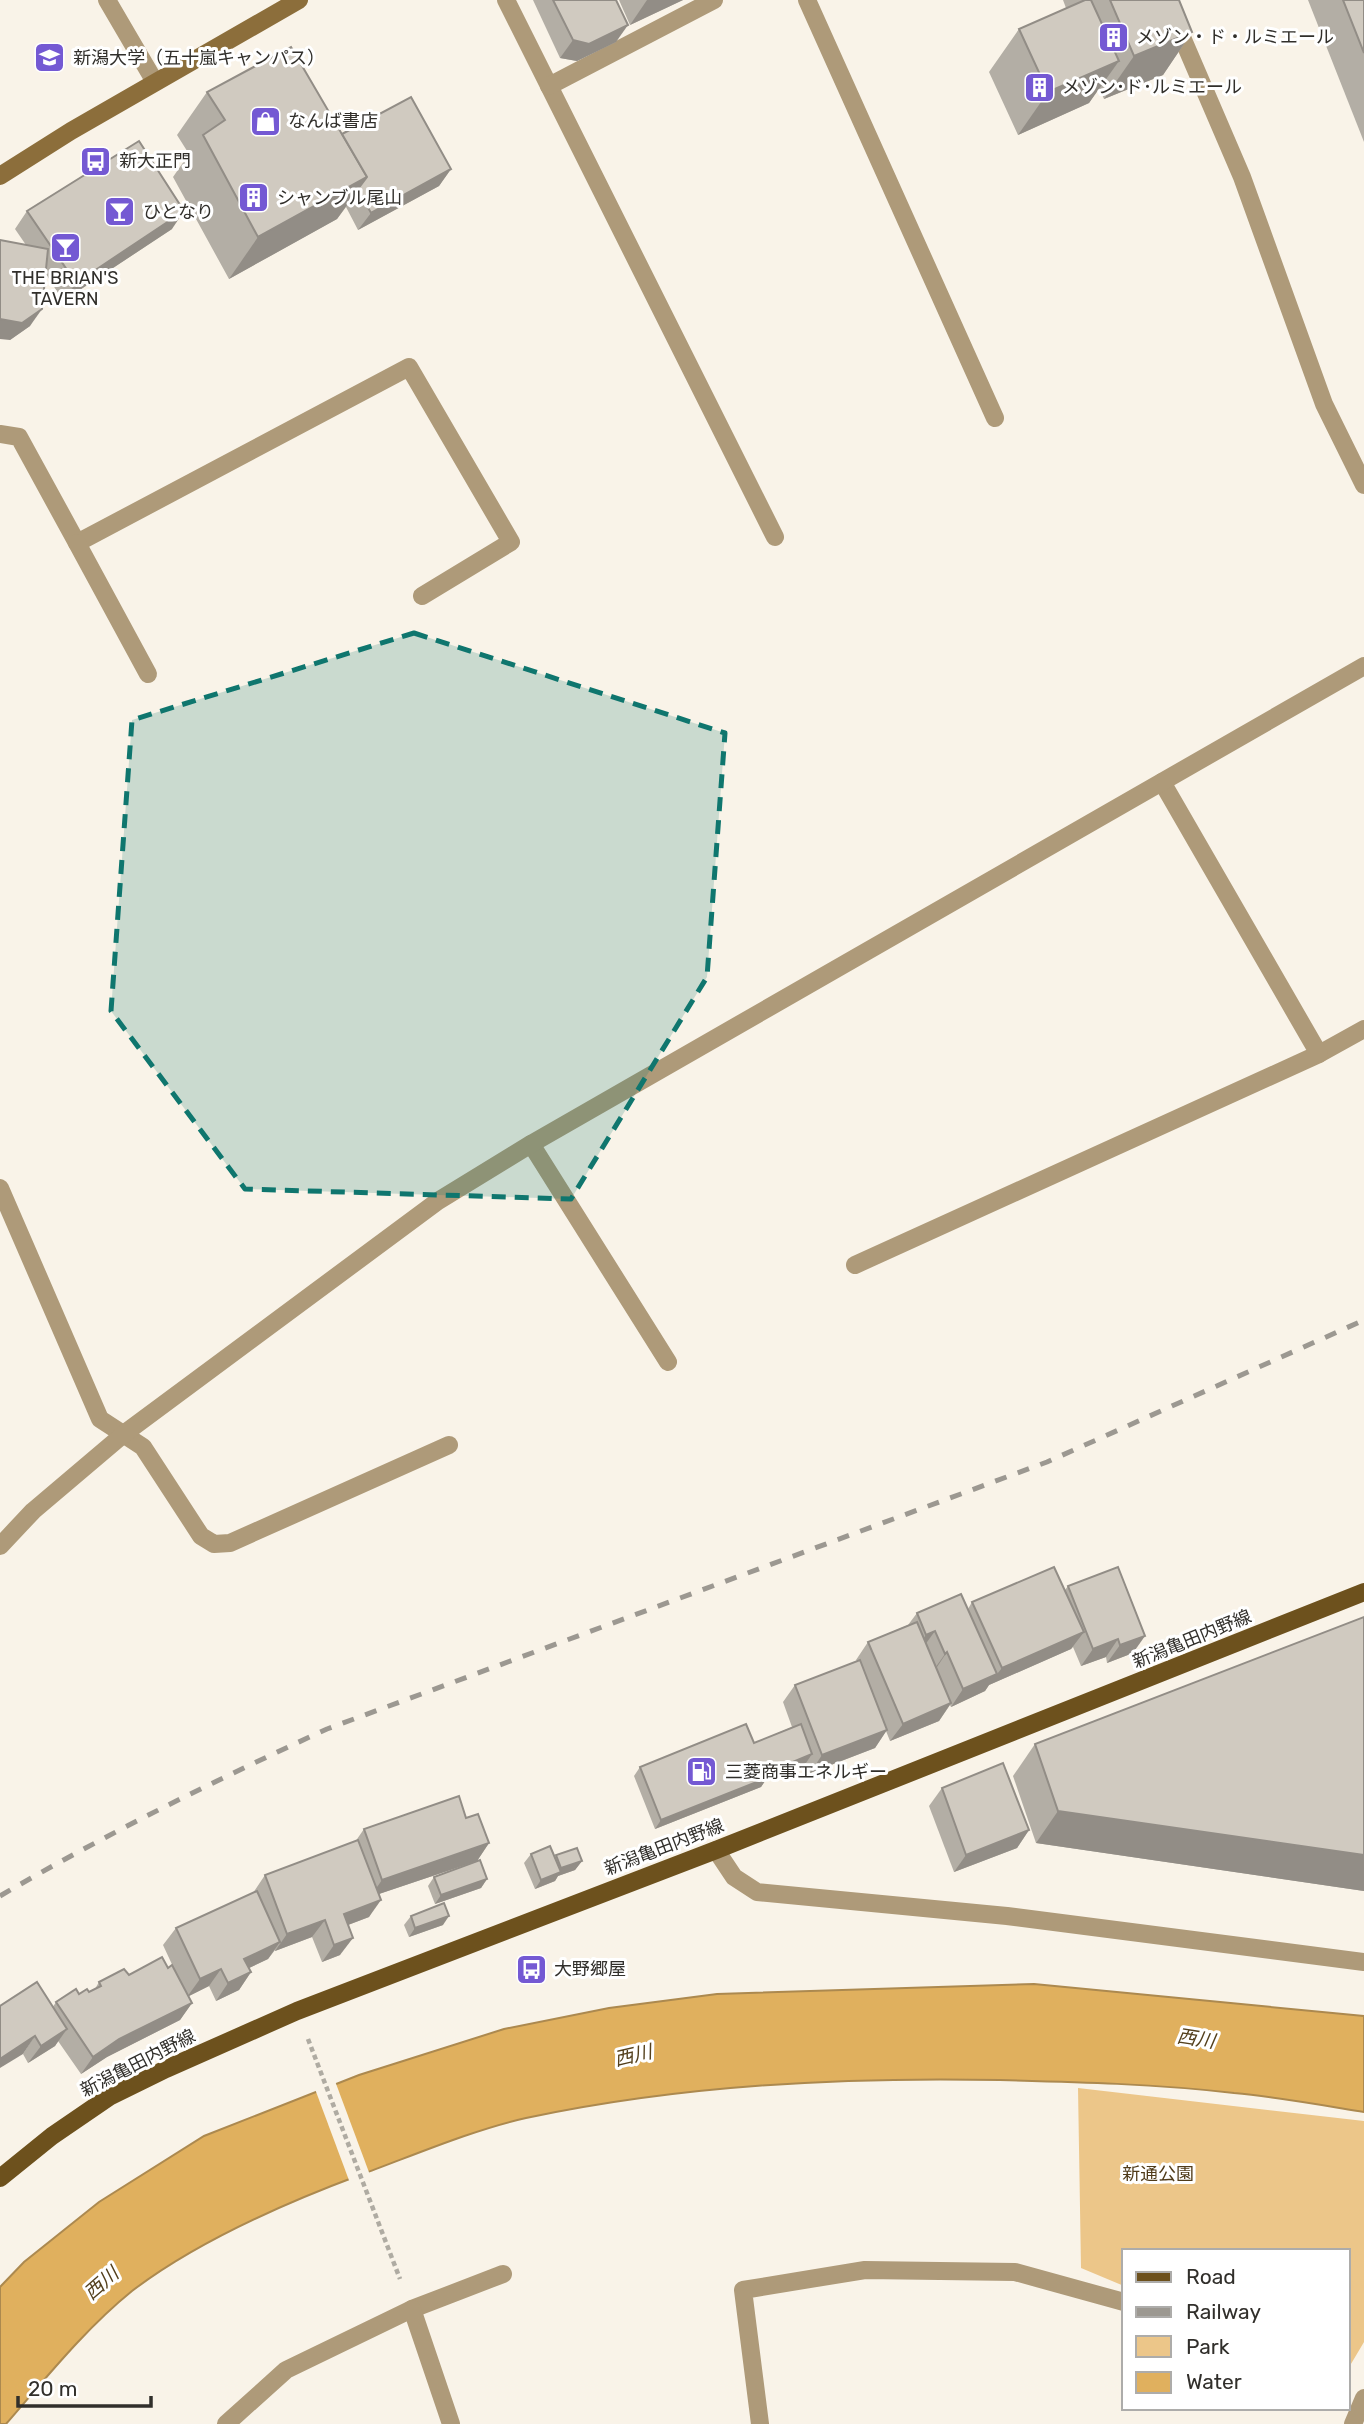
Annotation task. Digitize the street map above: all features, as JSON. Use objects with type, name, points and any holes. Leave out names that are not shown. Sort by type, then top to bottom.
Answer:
[{"type":"main road","name":"新潟亀田内野線","points":[[0,2178],[52,2136],[109,2097],[166,2068],[297,2011],[716,1850],[1364,1592]]},
{"type":"street","points":[[107,0],[155,82]]},
{"type":"street","points":[[0,176],[155,82],[299,0]]},
{"type":"street","points":[[506,0],[775,537]]},
{"type":"street","points":[[549,86],[714,0]]},
{"type":"street","points":[[807,0],[995,418]]},
{"type":"street","points":[[1166,0],[1242,177],[1324,404],[1364,485]]},
{"type":"street","points":[[77,543],[409,367],[512,541],[422,596]]},
{"type":"street","points":[[0,435],[19,437],[148,674]]},
{"type":"street","points":[[0,1546],[33,1511],[125,1433],[438,1201],[531,1143],[1364,666]]},
{"type":"street","points":[[1162,782],[1319,1054]]},
{"type":"street","points":[[855,1265],[1319,1054],[1364,1029]]},
{"type":"street","points":[[531,1143],[668,1362]]},
{"type":"street","points":[[0,1188],[100,1419],[143,1447],[201,1535],[214,1544],[230,1543],[449,1445]]},
{"type":"street","points":[[716,1850],[734,1877],[757,1892],[1007,1916],[1364,1962]]},
{"type":"street","points":[[760,2424],[743,2290],[865,2270],[1016,2272],[1122,2301]]},
{"type":"street","points":[[226,2424],[286,2370],[412,2309],[503,2274]]},
{"type":"street","points":[[412,2309],[451,2424]]},
{"type":"path","points":[[312,2052],[412,2309]]},
{"type":"highlighted area","points":[[414,633],[725,733],[707,977],[571,1199],[245,1189],[111,1011],[132,720]]},
{"type":"green space","name":"新通公園","points":[[1078,2088],[1364,2121],[1364,2342],[1350,2366],[1350,2249],[1122,2249],[1122,2285],[1081,2268]]},
{"type":"water","name":"西川","points":[[1034,1984],[1364,2016],[1364,2112],[1176,2087],[940,2079],[762,2085],[643,2098],[526,2118],[463,2136],[331,2186],[242,2225],[184,2256],[132,2291],[98,2321],[6,2424],[0,2424],[0,2287],[24,2262],[99,2202],[204,2136],[359,2075],[504,2029],[609,2008],[717,1994]]},
{"type":"pier","points":[[335,2081],[370,2175],[350,2183],[315,2089]]},
{"type":"building","points":[[553,0],[616,0],[628,25],[589,44],[573,40]]},
{"type":"building","points":[[1085,0],[1091,0],[1119,61],[1048,92],[1019,29]]},
{"type":"building","points":[[1110,0],[1179,0],[1192,32],[1134,56]]},
{"type":"building","points":[[1343,0],[1364,0],[1364,53]]},
{"type":"building","points":[[291,47],[367,177],[258,237],[203,135],[225,120],[207,92]]},
{"type":"building","points":[[411,97],[451,169],[371,213],[358,189],[367,177],[342,134]]},
{"type":"building","points":[[139,141],[184,211],[76,283],[27,211]]},
{"type":"building","points":[[0,240],[48,249],[42,309],[22,323],[0,319]]},
{"type":"building","points":[[1054,1567],[1084,1632],[1002,1668],[972,1602]]},
{"type":"building","points":[[1118,1567],[1145,1636],[1120,1645],[1118,1639],[1093,1649],[1068,1586]]},
{"type":"building","points":[[961,1594],[997,1674],[963,1689],[935,1631],[926,1635],[917,1613]]},
{"type":"building","points":[[1364,1617],[1364,1855],[1058,1811],[1035,1744]]},
{"type":"building","points":[[917,1622],[951,1703],[903,1724],[868,1642]]},
{"type":"building","points":[[860,1660],[887,1730],[822,1755],[795,1685]]},
{"type":"building","points":[[746,1724],[754,1743],[801,1724],[812,1754],[766,1773],[767,1778],[661,1820],[640,1767]]},
{"type":"building","points":[[1003,1763],[1029,1830],[966,1855],[942,1788]]},
{"type":"building","points":[[459,1796],[466,1818],[478,1814],[489,1843],[382,1880],[364,1829]]},
{"type":"building","points":[[358,1840],[381,1900],[344,1914],[353,1938],[334,1945],[325,1920],[287,1934],[265,1875]]},
{"type":"building","points":[[550,1846],[561,1872],[541,1880],[531,1854]]},
{"type":"building","points":[[577,1848],[582,1861],[561,1868],[556,1855]]},
{"type":"building","points":[[480,1860],[487,1879],[441,1895],[434,1877]]},
{"type":"building","points":[[257,1891],[280,1942],[244,1959],[251,1972],[228,1983],[221,1969],[200,1979],[176,1928]]},
{"type":"building","points":[[444,1903],[449,1916],[415,1928],[411,1916]]},
{"type":"building","points":[[162,1957],[168,1968],[172,1965],[192,2003],[119,2039],[93,2057],[56,2002],[76,1989],[79,1994],[87,1989],[89,1992],[101,1986],[99,1982],[124,1969],[129,1975]]},
{"type":"building","points":[[37,1982],[67,2029],[41,2046],[35,2036],[0,2059],[0,2006]]},
{"type":"railway","points":[[0,1896],[162,1808],[327,1729],[1047,1462],[1364,1320]]},
{"type":"place","name":"メゾン・ド・ルミエール","points":[[1113,37]]},
{"type":"place","name":"新潟大学（五十嵐キャンパス）","points":[[50,58]]},
{"type":"place","name":"メゾン･ド･ルミエール","points":[[1039,87]]},
{"type":"place","name":"なんば書店","points":[[265,121]]},
{"type":"place","name":"新大正門","points":[[96,161]]},
{"type":"place","name":"シャンブル尾山","points":[[254,198]]},
{"type":"place","name":"ひとなり","points":[[120,212]]},
{"type":"place","name":"THE BRIAN'S TAVERN","points":[[65,247]]},
{"type":"place","name":"三菱商事エネルギー","points":[[702,1772]]},
{"type":"place","name":"大野郷屋","points":[[531,1969]]}]
